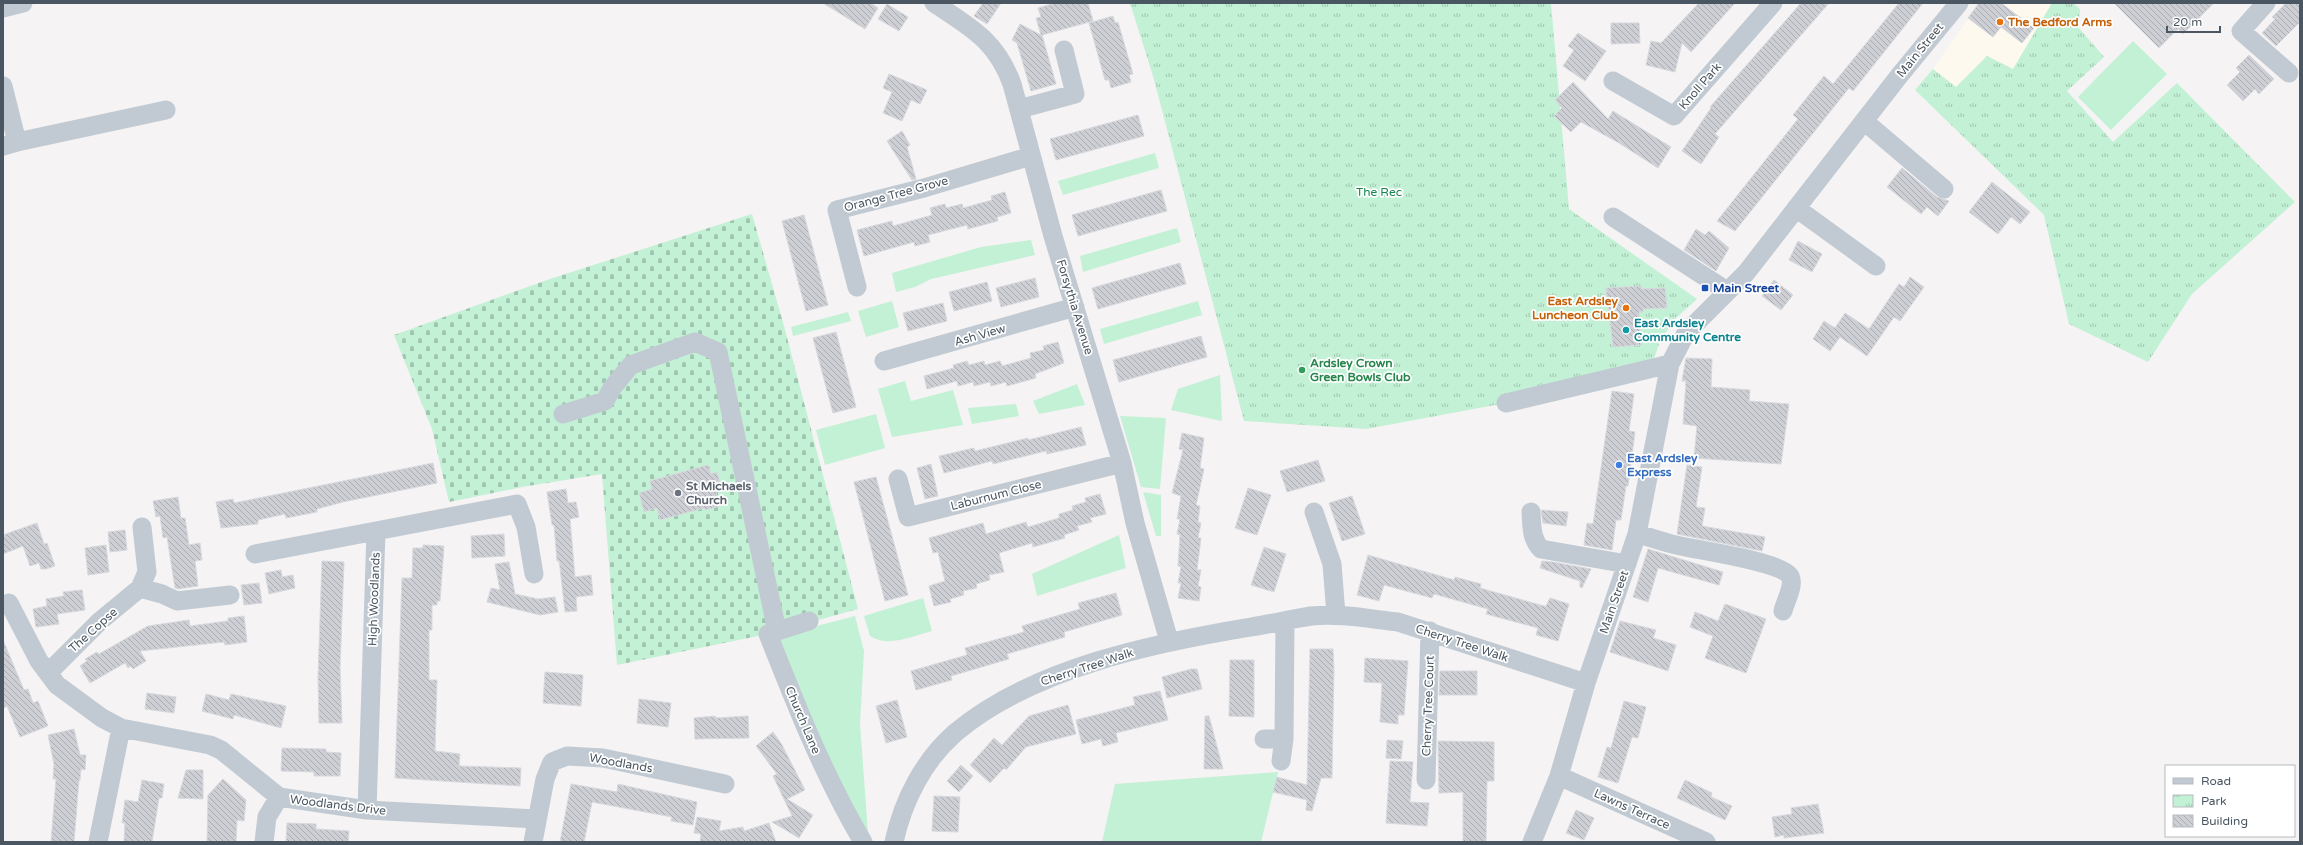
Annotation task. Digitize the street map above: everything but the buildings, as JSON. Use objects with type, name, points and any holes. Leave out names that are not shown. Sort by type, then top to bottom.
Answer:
[{"type":"street","points":[[3,8],[24,3]]},
{"type":"street","name":"Knoll Park","points":[[1613,81],[1674,116],[1773,3]]},
{"type":"street","name":"Main Street","points":[[1532,842],[1559,776],[1586,684],[1637,534],[1670,364],[1686,333],[1746,273],[1864,121],[1959,3]]},
{"type":"street","points":[[2266,3],[2242,31],[2289,73]]},
{"type":"street","name":"Forsythia Avenue","points":[[939,5],[977,32],[993,48],[1004,63],[1019,109],[1031,156],[1122,463],[1135,523],[1169,642]]},
{"type":"street","points":[[1019,109],[1075,94],[1064,50]]},
{"type":"street","points":[[3,86],[10,144],[166,110]]},
{"type":"street","points":[[1864,121],[1944,189]]},
{"type":"street","name":"Orange Tree Grove","points":[[857,287],[837,210],[924,188],[1031,156]]},
{"type":"street","points":[[1796,208],[1876,266]]},
{"type":"street","points":[[1613,217],[1727,291]]},
{"type":"street","name":"Ash View","points":[[884,361],[1075,307]]},
{"type":"street","points":[[563,414],[605,401],[612,388],[630,365],[695,342],[718,352],[777,631],[808,621]]},
{"type":"street","points":[[1506,404],[1670,364]]},
{"type":"street","name":"Laburnum Close","points":[[898,479],[908,517],[1122,463]]},
{"type":"street","points":[[255,554],[517,504],[526,527],[534,574]]},
{"type":"street","points":[[1314,512],[1332,564],[1336,615]]},
{"type":"street","points":[[1531,512],[1532,536],[1536,544],[1541,549],[1627,564]]},
{"type":"street","points":[[142,527],[147,572],[140,588],[162,594],[177,602],[230,595]]},
{"type":"street","name":"High Woodlands","points":[[367,810],[376,531]]},
{"type":"street","points":[[1637,534],[1675,545],[1754,561],[1787,573],[1792,581],[1783,611]]},
{"type":"street","name":"The Copse","points":[[48,673],[100,621],[140,588]]},
{"type":"street","name":"Cherry Tree Walk","points":[[894,842],[904,803],[928,763],[955,734],[1028,687],[1072,670],[1169,642],[1285,622],[1311,616],[1336,615],[1398,622],[1430,631],[1586,684]]},
{"type":"street","name":"Woodlands Drive","points":[[10,616],[57,685],[102,718],[121,728],[210,745],[221,750],[279,798],[367,810],[537,819]]},
{"type":"street","points":[[1281,761],[1284,739],[1285,622]]},
{"type":"street","name":"Church Lane","points":[[777,631],[768,634],[804,725],[848,816],[863,842]]},
{"type":"street","name":"Cherry Tree Court","points":[[1426,780],[1430,631]]},
{"type":"street","points":[[98,842],[121,728]]},
{"type":"street","points":[[1264,739],[1284,739]]},
{"type":"street","name":"Woodlands","points":[[533,842],[545,778],[552,762],[567,756],[603,758],[725,784]]},
{"type":"street","name":"Lawns Terrace","points":[[1559,776],[1706,842]]},
{"type":"street","points":[[264,842],[268,817],[279,798]]},
{"type":"shaded area","points":[[1979,3],[2052,3],[2013,69],[1987,56],[1956,87],[1933,69]]},
{"type":"green space","name":"The Rec","points":[[1130,3],[1551,3],[1569,209],[1697,299],[1675,319],[1660,341],[1651,368],[1506,403],[1366,429],[1244,421],[1153,76]]},
{"type":"green space","points":[[2052,3],[2073,3],[2080,9],[2079,28],[2104,57],[2067,91],[2113,142],[2177,83],[2295,202],[2192,294],[2148,362],[2069,324],[2044,215],[1915,90],[1933,69],[1956,87],[1987,56],[2013,69]]},
{"type":"green space","points":[[2133,41],[2167,74],[2111,130],[2078,97]]},
{"type":"green space","points":[[1155,153],[1159,168],[1063,195],[1058,181]]},
{"type":"green space","points":[[752,214],[784,326],[858,609],[768,634],[617,665],[602,474],[522,487],[449,502],[432,429],[394,335],[550,279]]},
{"type":"green space","points":[[1177,228],[1181,242],[1083,272],[1080,256]]},
{"type":"green space","points":[[1031,240],[1035,255],[931,279],[915,287],[896,292],[892,273],[981,247]]},
{"type":"green space","points":[[892,301],[899,327],[866,337],[858,311]]},
{"type":"green space","points":[[1198,301],[1202,315],[1104,344],[1100,329]]},
{"type":"green space","points":[[848,312],[851,321],[793,336],[791,327]]},
{"type":"green space","points":[[1220,375],[1222,421],[1171,410],[1178,389]]},
{"type":"green space","points":[[905,381],[911,401],[953,390],[963,425],[892,437],[878,389]]},
{"type":"green space","points":[[1077,384],[1085,405],[1039,414],[1033,401]]},
{"type":"green space","points":[[1016,404],[1019,416],[972,424],[968,408]]},
{"type":"green space","points":[[876,414],[885,448],[825,465],[816,430]]},
{"type":"green space","points":[[1120,416],[1166,418],[1160,489],[1141,487]]},
{"type":"green space","points":[[1143,492],[1161,495],[1161,536],[1156,536]]},
{"type":"green space","points":[[1119,535],[1126,568],[1037,596],[1032,574]]},
{"type":"green space","points":[[923,598],[932,631],[893,641],[885,641],[870,636],[864,616]]},
{"type":"green space","points":[[855,616],[864,651],[860,724],[868,833],[812,730],[778,636]]},
{"type":"green space","points":[[1278,772],[1261,842],[1102,842],[1115,784]]},
{"type":"place","name":"The Bedford Arms","points":[[2000,22]]},
{"type":"place","name":"Main Street","points":[[1705,288]]},
{"type":"place","name":"East Ardsley Luncheon Club","points":[[1626,308]]},
{"type":"place","name":"East Ardsley Community Centre","points":[[1626,330]]},
{"type":"place","name":"Ardsley Crown Green Bowls Club","points":[[1302,370]]},
{"type":"place","name":"East Ardsley Express","points":[[1619,465]]},
{"type":"place","name":"St Michaels Church","points":[[678,493]]}]
